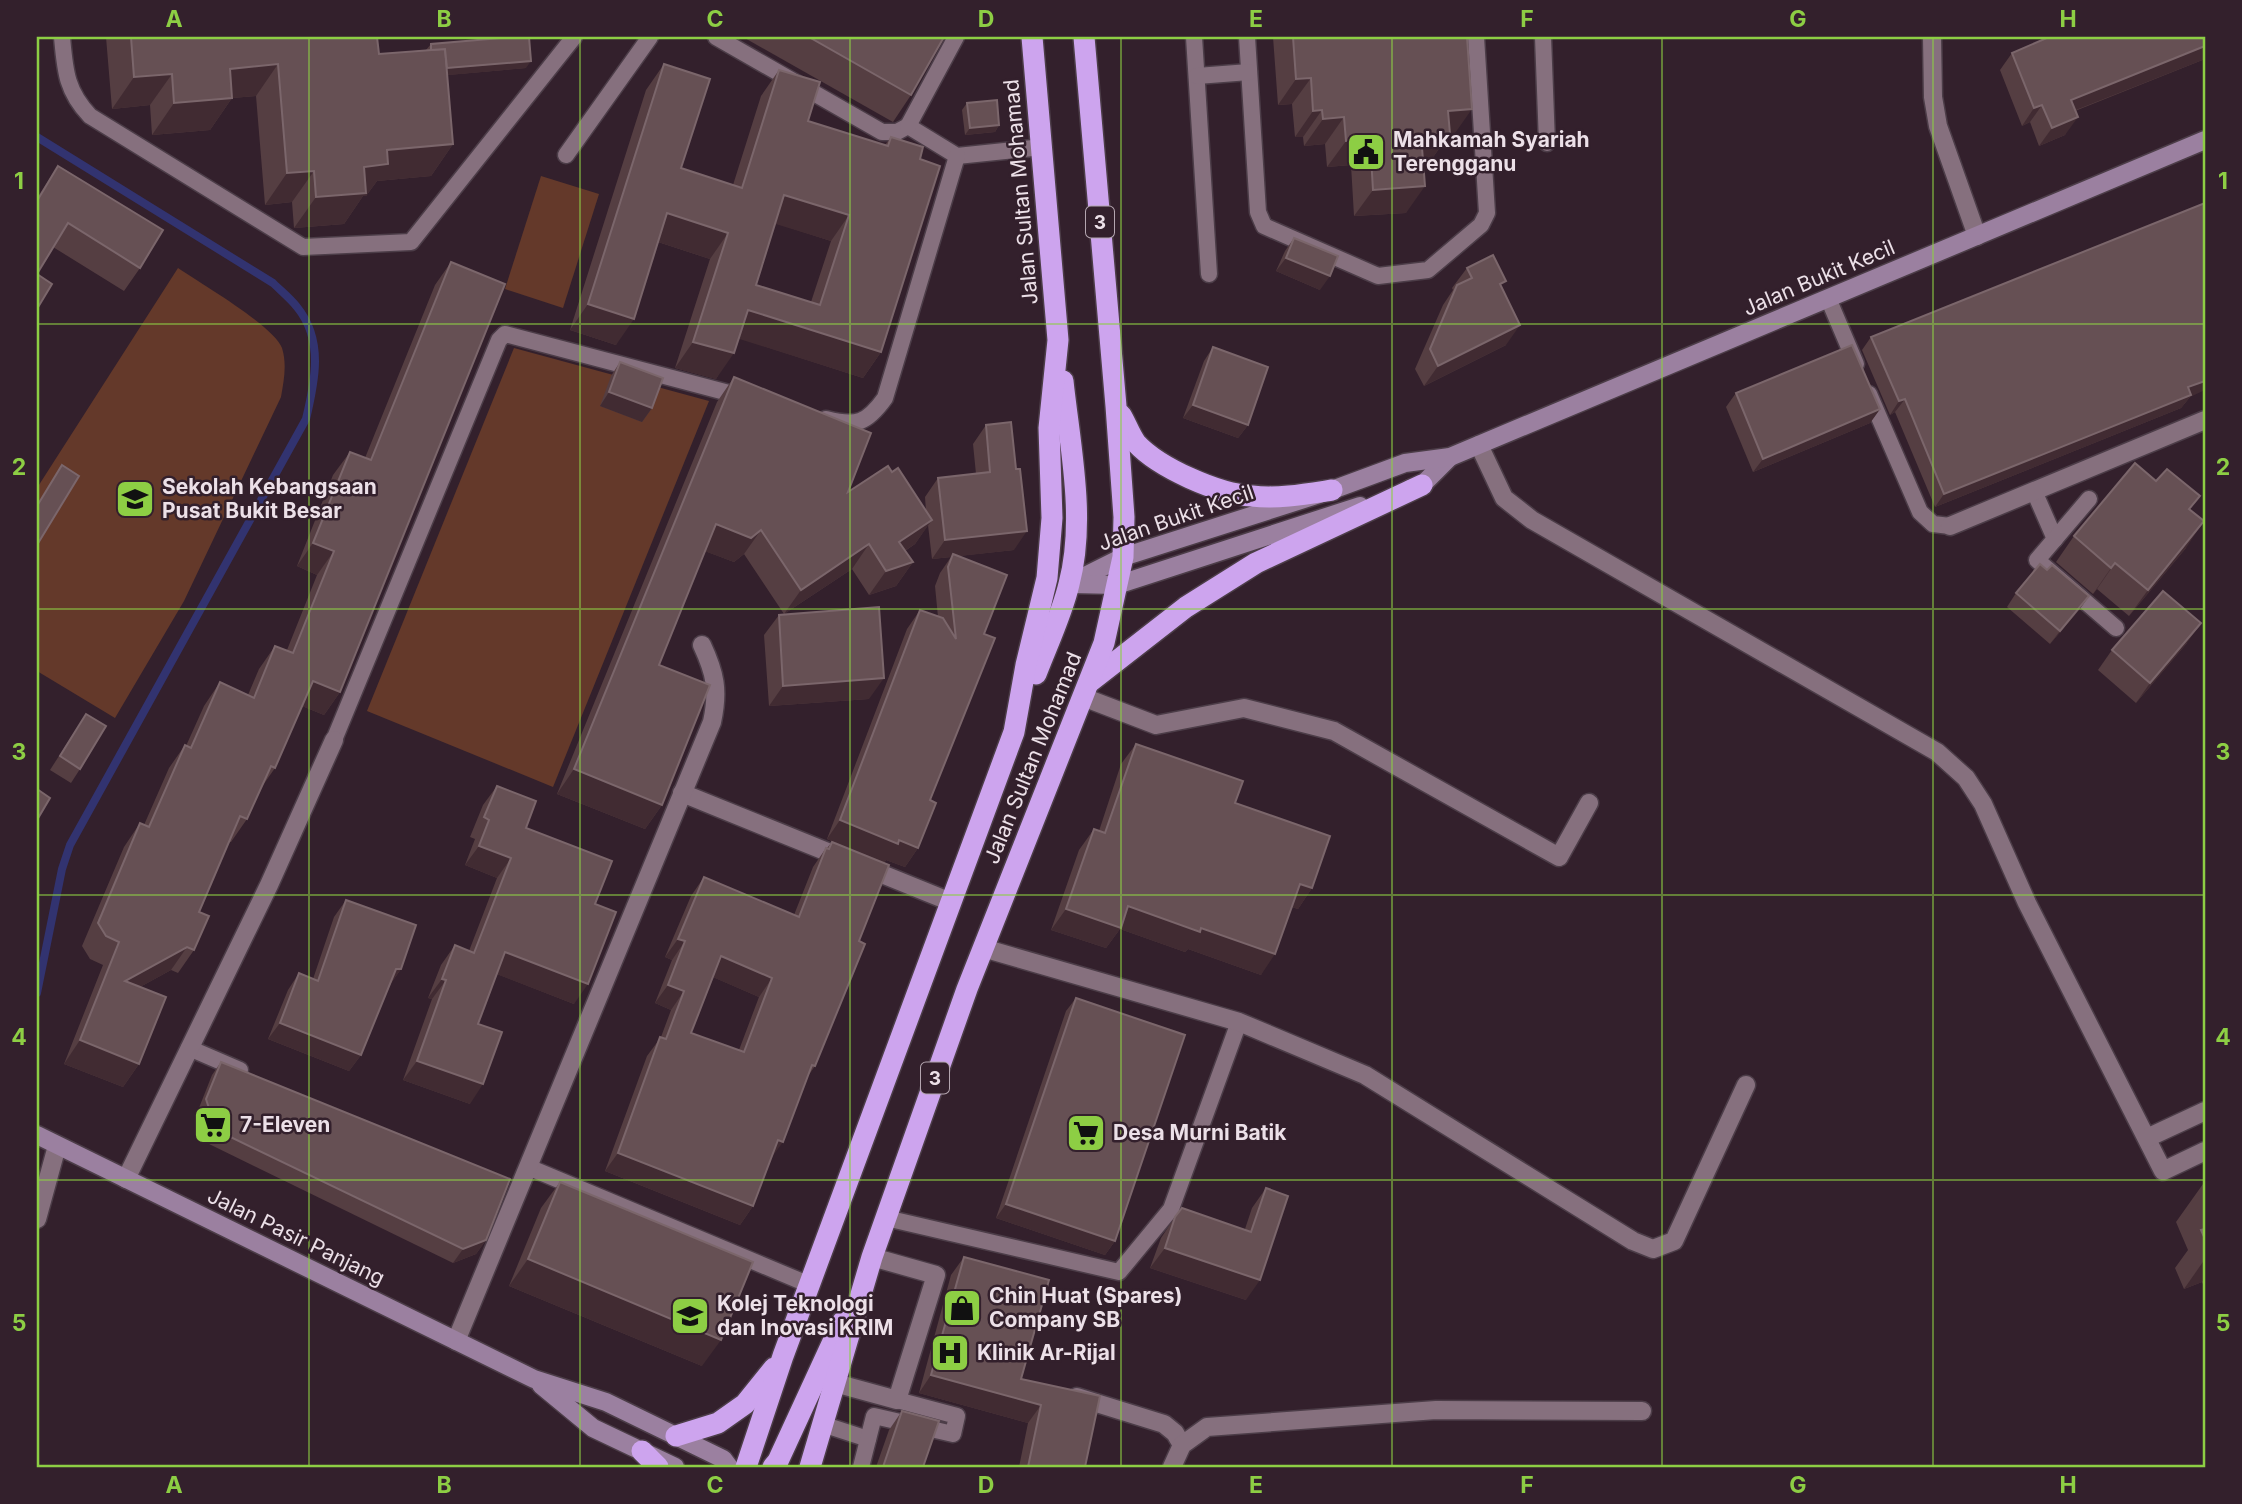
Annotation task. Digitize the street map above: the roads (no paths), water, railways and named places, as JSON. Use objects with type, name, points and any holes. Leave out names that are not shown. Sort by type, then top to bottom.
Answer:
[{"type":"highway","name":"Jalan Sultan Mohamad","points":[[746,1467],[783,1356],[1014,732],[1026,665],[1047,578],[1052,517],[1049,428],[1058,340],[1032,37]]},
{"type":"highway","name":"Jalan Sultan Mohamad","points":[[810,1467],[872,1257],[983,948],[1104,643],[1123,556],[1125,517],[1084,37]]},
{"type":"highway","name":"3","points":[[1014,732],[1069,584],[1076,538],[1075,491],[1058,340]]},
{"type":"highway","points":[[1116,407],[1135,442],[1158,461],[1198,482],[1251,496],[1332,491]]},
{"type":"highway","points":[[1086,690],[1186,607],[1256,563],[1422,485]]},
{"type":"highway","points":[[773,1467],[872,1257]]},
{"type":"highway","points":[[676,1436],[718,1423],[745,1404],[783,1356]]},
{"type":"highway","points":[[642,1451],[658,1467]]},
{"type":"main road","name":"Jalan Bukit Kecil","points":[[1069,584],[1123,556],[1332,491],[1405,463],[1450,457],[2205,140]]},
{"type":"main road","name":"Jalan Bukit Kecil","points":[[1069,584],[1117,585],[1422,485],[1450,457]]},
{"type":"main road","name":"Jalan Pasir Panjang","points":[[37,1135],[534,1380],[606,1402],[723,1459],[729,1467]]},
{"type":"main road","name":"Jalan Pasir Panjang","points":[[534,1380],[593,1428],[674,1467]]},
{"type":"street","points":[[1932,37],[1933,97],[1938,126],[1977,236]]},
{"type":"street","points":[[1950,526],[2205,420]]},
{"type":"street","points":[[1479,445],[1504,498],[1532,520],[1937,752],[1966,778],[1983,804],[2027,903],[2163,1171],[2205,1151]]},
{"type":"street","points":[[456,1341],[514,1183],[528,1167],[712,722],[717,698],[715,679],[702,645]]},
{"type":"street","points":[[1086,690],[1156,724],[1244,708],[1334,730],[1559,857],[1590,803]]},
{"type":"street","points":[[126,1179],[269,885],[334,740]]},
{"type":"street","points":[[682,793],[951,902]]},
{"type":"street","points":[[983,948],[1239,1022],[1364,1074],[1633,1241],[1653,1249],[1674,1241],[1746,1085]]},
{"type":"street","points":[[2147,1138],[2205,1111]]},
{"type":"street","points":[[37,1219],[57,1146]]},
{"type":"street","points":[[835,1383],[897,1400],[936,1275],[872,1257]]},
{"type":"street","points":[[1075,1396],[1164,1424],[1175,1433],[1182,1445]]},
{"type":"street","points":[[1172,1467],[1182,1445],[1207,1427],[1436,1410],[1642,1411]]},
{"type":"lane","points":[[62,37],[65,69],[75,101],[90,116],[303,247],[411,242],[574,37]]},
{"type":"lane","points":[[566,156],[650,37]]},
{"type":"lane","points":[[716,37],[882,132],[897,132],[908,126],[956,37]]},
{"type":"lane","points":[[1194,37],[1209,274]]},
{"type":"lane","points":[[1247,37],[1258,212],[1264,226],[1378,276],[1428,270],[1481,225],[1487,213],[1476,37]]},
{"type":"lane","points":[[1543,37],[1547,144]]},
{"type":"lane","points":[[1197,76],[1249,72]]},
{"type":"lane","points":[[908,126],[957,156],[1042,147]]},
{"type":"lane","points":[[813,415],[857,424],[873,415],[885,398],[957,156]]},
{"type":"lane","points":[[1828,298],[1920,512],[1933,524],[1950,526]]},
{"type":"lane","points":[[334,740],[499,340],[505,334],[761,401]]},
{"type":"lane","points":[[2034,491],[2055,539]]},
{"type":"lane","points":[[2089,499],[2037,560],[2116,628]]},
{"type":"lane","points":[[886,1218],[1118,1272],[1171,1209],[1239,1022]]},
{"type":"lane","points":[[189,1048],[253,1075]]},
{"type":"lane","points":[[528,1167],[810,1285]]},
{"type":"lane","points":[[861,1467],[874,1416],[953,1434],[957,1416],[897,1400]]},
{"type":"lane","points":[[822,1424],[868,1439]]},
{"type":"waterway","points":[[37,137],[273,283],[306,320],[315,361],[306,419],[70,845],[62,869],[37,993]]},
{"type":"place","name":"Mahkamah Syariah Terengganu","points":[[1366,152]]},
{"type":"place","name":"Sekolah Kebangsaan Pusat Bukit Besar","points":[[135,499]]},
{"type":"place","name":"7-Eleven","points":[[213,1125]]},
{"type":"place","name":"Desa Murni Batik","points":[[1086,1133]]},
{"type":"place","name":"Chin Huat (Spares) Company SB","points":[[962,1308]]},
{"type":"place","name":"Kolej Teknologi dan Inovasi KRIM","points":[[690,1316]]},
{"type":"place","name":"Klinik Ar-Rijal","points":[[950,1353]]}]
